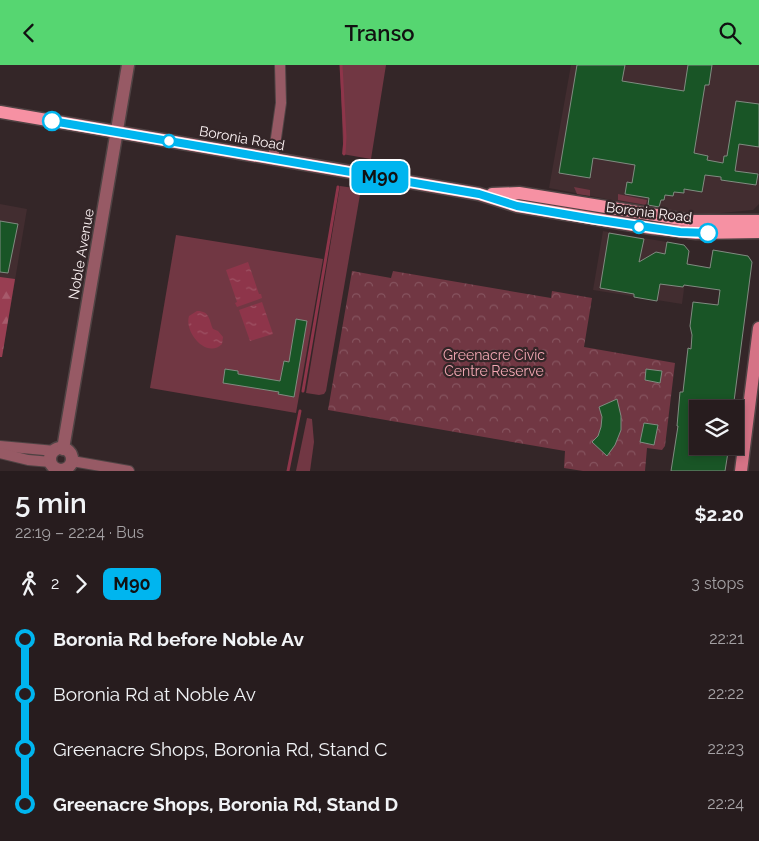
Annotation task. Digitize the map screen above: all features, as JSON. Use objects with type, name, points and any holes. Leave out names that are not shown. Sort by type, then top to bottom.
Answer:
[{"type":"main road","name":"Boronia Road","points":[[0,112],[479,194],[517,206],[651,228],[696,233],[759,232]]},
{"type":"main road","name":"Boronia Road","points":[[479,194],[519,193],[694,221],[759,221]]},
{"type":"main road","points":[[741,471],[759,328]]},
{"type":"street","name":"Noble Avenue","points":[[58,461],[128,65]]},
{"type":"street","points":[[273,159],[281,103],[280,65]]},
{"type":"street","points":[[0,446],[58,461],[69,467],[72,461],[129,471]]},
{"type":"street","points":[[0,453],[21,459],[58,461]]},
{"type":"shaded area","points":[[571,65],[759,65],[759,204],[753,210],[711,214],[680,213],[549,188]]},
{"type":"shaded area","points":[[0,204],[27,209],[2,357],[0,357]]},
{"type":"shaded area","points":[[603,231],[684,245],[689,251],[682,304],[593,290]]},
{"type":"green space","points":[[340,65],[386,65],[371,159],[342,154]]},
{"type":"green space","points":[[340,186],[361,189],[326,391],[324,394],[319,395],[306,393]]},
{"type":"green space","points":[[574,187],[590,190],[590,196],[577,194]]},
{"type":"green space","points":[[618,194],[647,200],[646,205],[618,200]]},
{"type":"green space","points":[[176,235],[323,259],[296,413],[150,388]]},
{"type":"green space","name":"Greenacre Civic Centre Reserve","points":[[352,271],[391,278],[393,271],[551,298],[552,291],[592,298],[584,347],[675,363],[665,446],[662,450],[647,448],[645,471],[583,471],[564,468],[565,451],[328,410]]},
{"type":"green space","points":[[0,277],[15,279],[2,357],[0,357]]},
{"type":"green space","points":[[307,418],[312,419],[314,442],[310,471],[296,471]]},
{"type":"water","points":[[248,262],[262,298],[237,307],[226,270]]},
{"type":"water","points":[[262,302],[273,334],[250,341],[239,310]]},
{"type":"water","points":[[197,311],[207,314],[213,329],[218,331],[223,337],[222,344],[216,348],[204,346],[193,336],[188,323],[189,316]]},
{"type":"building","points":[[577,65],[625,65],[622,81],[684,91],[688,65],[712,65],[709,85],[705,85],[694,153],[708,156],[707,160],[723,163],[724,156],[727,156],[736,101],[759,104],[759,147],[739,144],[735,171],[758,174],[756,185],[721,180],[721,177],[705,175],[702,192],[684,189],[684,193],[674,192],[673,196],[665,195],[659,207],[648,205],[649,198],[625,194],[627,182],[632,183],[635,165],[593,158],[590,178],[559,173]]},
{"type":"building","points":[[0,221],[18,224],[8,273],[0,272]]},
{"type":"building","points":[[609,233],[644,239],[639,262],[656,252],[665,254],[667,242],[684,245],[689,251],[687,264],[710,268],[713,250],[748,256],[752,262],[734,400],[689,400],[689,455],[728,455],[725,471],[671,471],[678,426],[680,392],[683,392],[688,348],[691,349],[692,335],[690,326],[693,302],[718,305],[720,290],[660,284],[657,301],[634,297],[634,294],[600,288]]},
{"type":"building","points":[[296,319],[307,321],[294,397],[278,394],[279,392],[223,383],[225,369],[238,371],[238,374],[280,381],[284,361],[289,362]]},
{"type":"building","points":[[646,369],[662,371],[660,383],[645,380]]},
{"type":"building","points":[[617,399],[621,416],[621,430],[615,445],[607,456],[592,442],[598,436],[601,427],[602,417],[599,407]]},
{"type":"building","points":[[644,423],[658,425],[654,445],[640,442]]},
{"type":"waterway","points":[[341,65],[345,137],[344,154]]},
{"type":"waterway","points":[[303,391],[338,187]]},
{"type":"waterway","points":[[288,471],[300,411]]},
{"type":"bus line","name":"M90","points":[[52,121],[479,194],[517,206],[593,219],[680,232],[708,233]]}]
